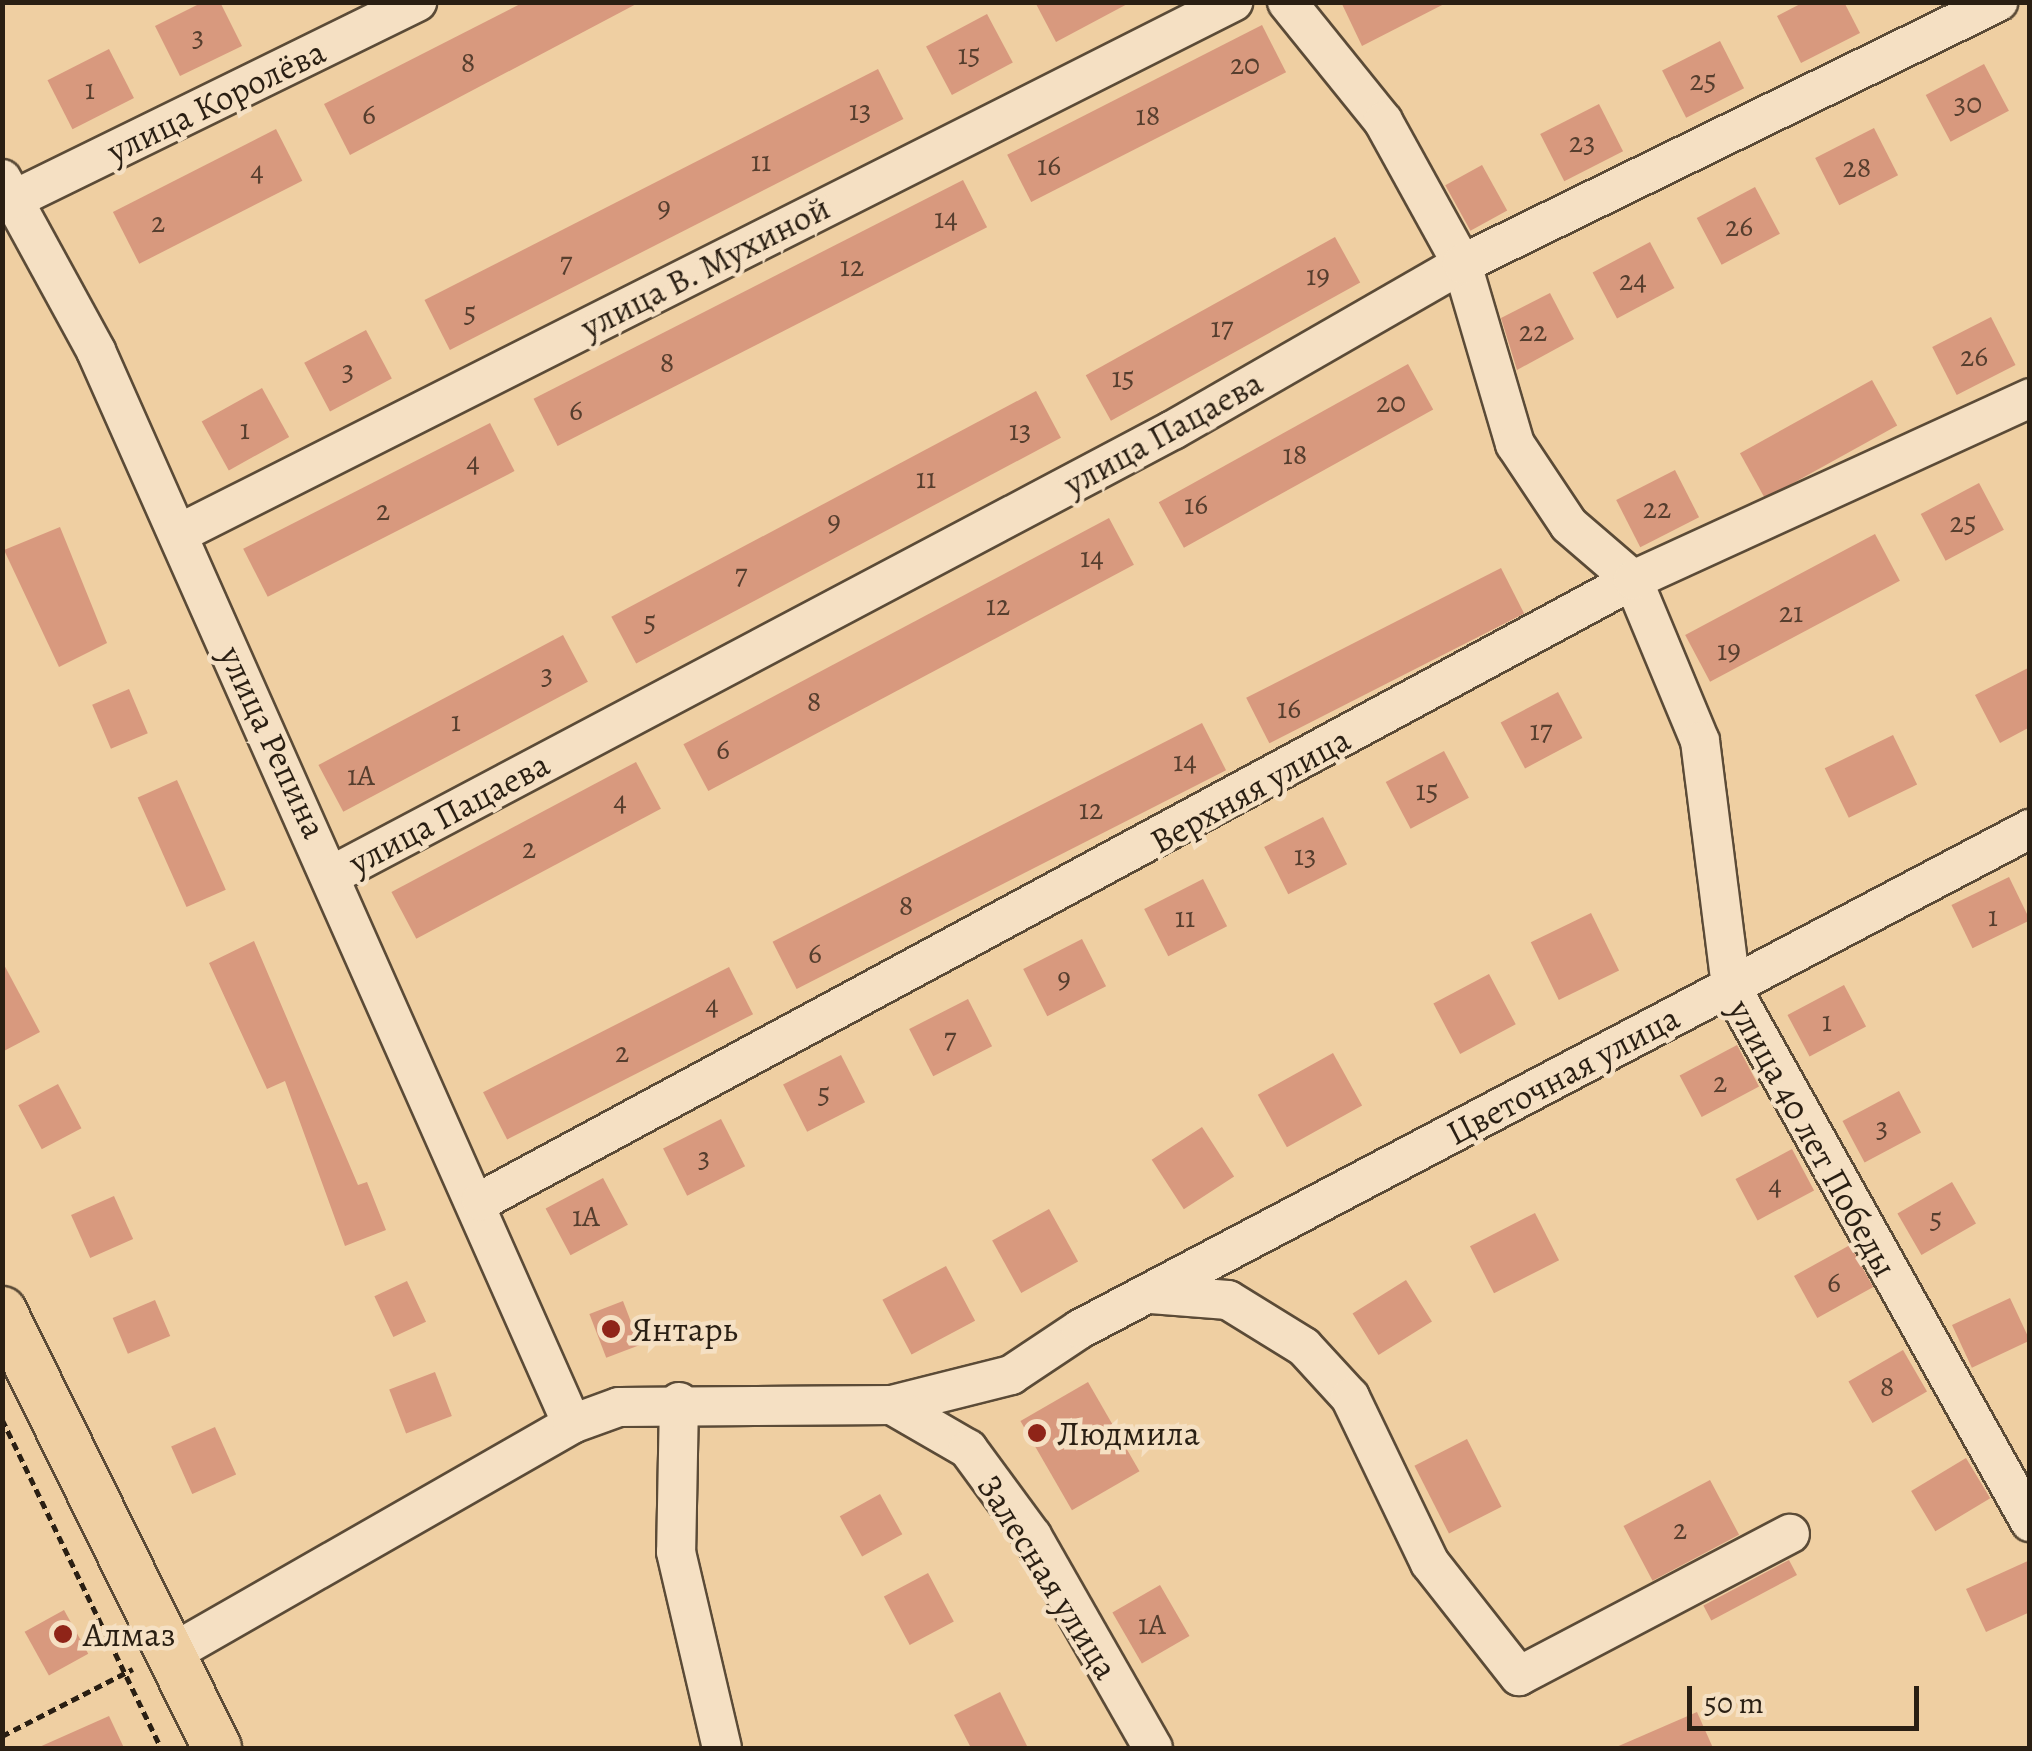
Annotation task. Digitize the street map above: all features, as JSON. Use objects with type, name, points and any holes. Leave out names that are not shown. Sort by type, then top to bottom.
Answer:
[{"type":"main road","points":[[2,1311],[174,1652],[217,1748]]},
{"type":"street","name":"улица Королёва","points":[[9,189],[417,2]]},
{"type":"street","name":"улица В. Мухиной","points":[[178,534],[1233,2]]},
{"type":"street","name":"улица 40 лет Победы","points":[[1286,2],[1384,121],[1462,264],[1514,444],[1569,525],[1633,580],[1700,742],[1731,987],[2030,1522]]},
{"type":"street","name":"улица Пацаева","points":[[334,874],[1173,430],[1462,264],[1998,2]]},
{"type":"street","name":"улица Репина","points":[[9,189],[178,534],[334,874],[480,1201],[572,1424]]},
{"type":"street","name":"Верхняя улица","points":[[480,1201],[1633,580],[2030,398]]},
{"type":"street","name":"Цветочная улица","points":[[892,1405],[1010,1375],[1151,1294],[2029,832]]},
{"type":"street","points":[[1151,1294],[1228,1300],[1304,1347],[1350,1398],[1430,1562],[1520,1676],[1790,1534]]},
{"type":"street","points":[[680,1402],[676,1552],[722,1748]]},
{"type":"street","name":"Залесная улица","points":[[174,1652],[572,1424],[680,1402],[892,1405],[968,1449],[1032,1536],[1153,1748]]},
{"type":"path","points":[[2,1419],[121,1674],[161,1748]]},
{"type":"path","points":[[2,1736],[121,1674],[174,1652]]},
{"type":"building","points":[[203,2],[220,2],[242,46],[180,76],[155,26]]},
{"type":"building","points":[[524,2],[640,2],[350,155],[324,104]]},
{"type":"building","points":[[1035,2],[1131,2],[1056,42]]},
{"type":"building","points":[[1341,2],[1448,2],[1362,46]]},
{"type":"building","points":[[1804,2],[1844,2],[1860,33],[1801,63],[1777,16]]},
{"type":"building","points":[[987,14],[1013,63],[952,95],[926,46]]},
{"type":"building","points":[[1262,25],[1286,72],[1031,202],[1007,155]]},
{"type":"building","points":[[1720,41],[1744,88],[1686,118],[1662,71]]},
{"type":"building","points":[[109,49],[134,98],[72,129],[48,80]]},
{"type":"building","points":[[1984,64],[2009,111],[1951,142],[1926,95]]},
{"type":"building","points":[[878,69],[903,119],[450,350],[424,300]]},
{"type":"building","points":[[1599,104],[1623,151],[1564,181],[1540,134]]},
{"type":"building","points":[[1874,128],[1898,175],[1839,205],[1815,158]]},
{"type":"building","points":[[276,129],[302,181],[139,264],[113,212]]},
{"type":"building","points":[[1482,165],[1507,210],[1470,231],[1445,185]]},
{"type":"building","points":[[963,180],[987,227],[558,446],[534,399]]},
{"type":"building","points":[[1755,187],[1780,234],[1722,265],[1697,218]]},
{"type":"building","points":[[1335,237],[1360,282],[1111,421],[1086,375]]},
{"type":"building","points":[[1650,242],[1674,288],[1617,318],[1593,273]]},
{"type":"building","points":[[1550,293],[1574,339],[1517,370],[1501,318]]},
{"type":"building","points":[[1991,317],[2016,365],[1957,395],[1932,347]]},
{"type":"building","points":[[366,330],[392,379],[330,411],[304,363]]},
{"type":"building","points":[[1408,364],[1433,409],[1184,548],[1159,502]]},
{"type":"building","points":[[1872,380],[1897,425],[1765,499],[1740,453]]},
{"type":"building","points":[[262,388],[289,437],[229,470],[202,421]]},
{"type":"building","points":[[1036,391],[1061,438],[636,664],[611,617]]},
{"type":"building","points":[[490,423],[515,471],[268,597],[243,549]]},
{"type":"building","points":[[1675,470],[1699,517],[1640,547],[1616,500]]},
{"type":"building","points":[[1979,483],[2004,530],[1946,561],[1921,514]]},
{"type":"building","points":[[1109,518],[1134,565],[708,791],[683,744]]},
{"type":"building","points":[[60,527],[107,643],[59,667],[4,550]]},
{"type":"building","points":[[1875,534],[1900,581],[1710,682],[1685,635]]},
{"type":"building","points":[[1501,568],[1524,613],[1269,743],[1246,698]]},
{"type":"building","points":[[563,635],[588,682],[343,812],[318,765]]},
{"type":"building","points":[[2030,667],[2030,727],[2000,743],[1975,695]]},
{"type":"building","points":[[129,689],[148,733],[111,749],[92,705]]},
{"type":"building","points":[[1558,692],[1582,738],[1525,768],[1501,723]]},
{"type":"building","points":[[1202,723],[1226,770],[797,989],[773,942]]},
{"type":"building","points":[[1893,735],[1917,784],[1849,818],[1825,768]]},
{"type":"building","points":[[1444,751],[1469,798],[1411,829],[1386,782]]},
{"type":"building","points":[[636,762],[661,809],[416,939],[391,892]]},
{"type":"building","points":[[177,780],[226,890],[187,907],[138,797]]},
{"type":"building","points":[[1323,817],[1347,864],[1288,894],[1264,847]]},
{"type":"building","points":[[2009,877],[2030,920],[1973,948],[1951,905]]},
{"type":"building","points":[[1203,879],[1227,926],[1168,956],[1144,909]]},
{"type":"building","points":[[1591,913],[1619,971],[1559,1000],[1531,942]]},
{"type":"building","points":[[1082,939],[1106,986],[1047,1016],[1023,969]]},
{"type":"building","points":[[254,941],[358,1185],[367,1182],[386,1230],[345,1246],[285,1081],[267,1089],[209,963]]},
{"type":"building","points":[[2,961],[40,1032],[2,1052]]},
{"type":"building","points":[[729,967],[753,1014],[507,1140],[483,1092]]},
{"type":"building","points":[[1489,974],[1516,1024],[1460,1054],[1433,1004]]},
{"type":"building","points":[[1844,985],[1866,1026],[1810,1057],[1787,1015]]},
{"type":"building","points":[[968,999],[992,1046],[933,1076],[909,1029]]},
{"type":"building","points":[[1737,1045],[1759,1086],[1702,1117],[1680,1076]]},
{"type":"building","points":[[1333,1053],[1362,1105],[1287,1147],[1258,1095]]},
{"type":"building","points":[[841,1055],[865,1102],[807,1132],[783,1085]]},
{"type":"building","points":[[58,1084],[81,1128],[42,1149],[18,1105]]},
{"type":"building","points":[[1899,1091],[1921,1132],[1865,1163],[1842,1121]]},
{"type":"building","points":[[721,1119],[745,1166],[687,1196],[663,1149]]},
{"type":"building","points":[[1202,1127],[1234,1176],[1184,1209],[1152,1160]]},
{"type":"building","points":[[1792,1149],[1814,1190],[1758,1221],[1735,1179]]},
{"type":"building","points":[[603,1178],[628,1225],[570,1255],[546,1209]]},
{"type":"building","points":[[1952,1182],[1976,1224],[1921,1255],[1897,1214]]},
{"type":"building","points":[[114,1196],[133,1239],[90,1258],[71,1215]]},
{"type":"building","points":[[1049,1209],[1078,1261],[1021,1293],[992,1241]]},
{"type":"building","points":[[1535,1213],[1559,1260],[1494,1293],[1470,1246]]},
{"type":"building","points":[[1850,1245],[1873,1287],[1817,1318],[1794,1276]]},
{"type":"building","points":[[946,1266],[975,1321],[912,1355],[882,1300]]},
{"type":"building","points":[[1406,1280],[1432,1322],[1379,1355],[1353,1313]]},
{"type":"building","points":[[407,1281],[426,1322],[393,1337],[374,1296]]},
{"type":"building","points":[[2010,1298],[2030,1341],[1972,1368],[1952,1325]]},
{"type":"building","points":[[155,1300],[170,1336],[128,1354],[113,1318]]},
{"type":"building","points":[[623,1301],[640,1345],[606,1358],[589,1314]]},
{"type":"building","points":[[1903,1350],[1927,1392],[1872,1423],[1848,1382]]},
{"type":"building","points":[[435,1372],[452,1416],[406,1433],[389,1390]]},
{"type":"building","points":[[1088,1382],[1140,1471],[1072,1510],[1020,1421]]},
{"type":"building","points":[[215,1427],[236,1475],[192,1494],[171,1447]]},
{"type":"building","points":[[1467,1439],[1502,1507],[1449,1534],[1414,1466]]},
{"type":"building","points":[[1966,1458],[1990,1498],[1935,1531],[1911,1491]]},
{"type":"building","points":[[1710,1480],[1739,1535],[1653,1581],[1623,1526]]},
{"type":"building","points":[[880,1494],[902,1534],[862,1557],[840,1516]]},
{"type":"building","points":[[1789,1560],[1797,1575],[1711,1621],[1703,1606]]},
{"type":"building","points":[[2030,1560],[2030,1612],[1986,1632],[1966,1589]]},
{"type":"building","points":[[928,1573],[954,1622],[910,1645],[884,1596]]},
{"type":"building","points":[[1160,1585],[1190,1636],[1142,1664],[1112,1612]]},
{"type":"building","points":[[64,1610],[88,1654],[49,1676],[25,1632]]},
{"type":"building","points":[[1000,1692],[1028,1748],[971,1748],[954,1715]]},
{"type":"building","points":[[1697,1712],[1713,1748],[1614,1748]]},
{"type":"building","points":[[109,1716],[124,1748],[37,1748]]},
{"type":"place","name":"Янтарь","points":[[611,1329]]},
{"type":"place","name":"Людмила","points":[[1037,1433]]},
{"type":"place","name":"Алмаз","points":[[63,1634]]}]
